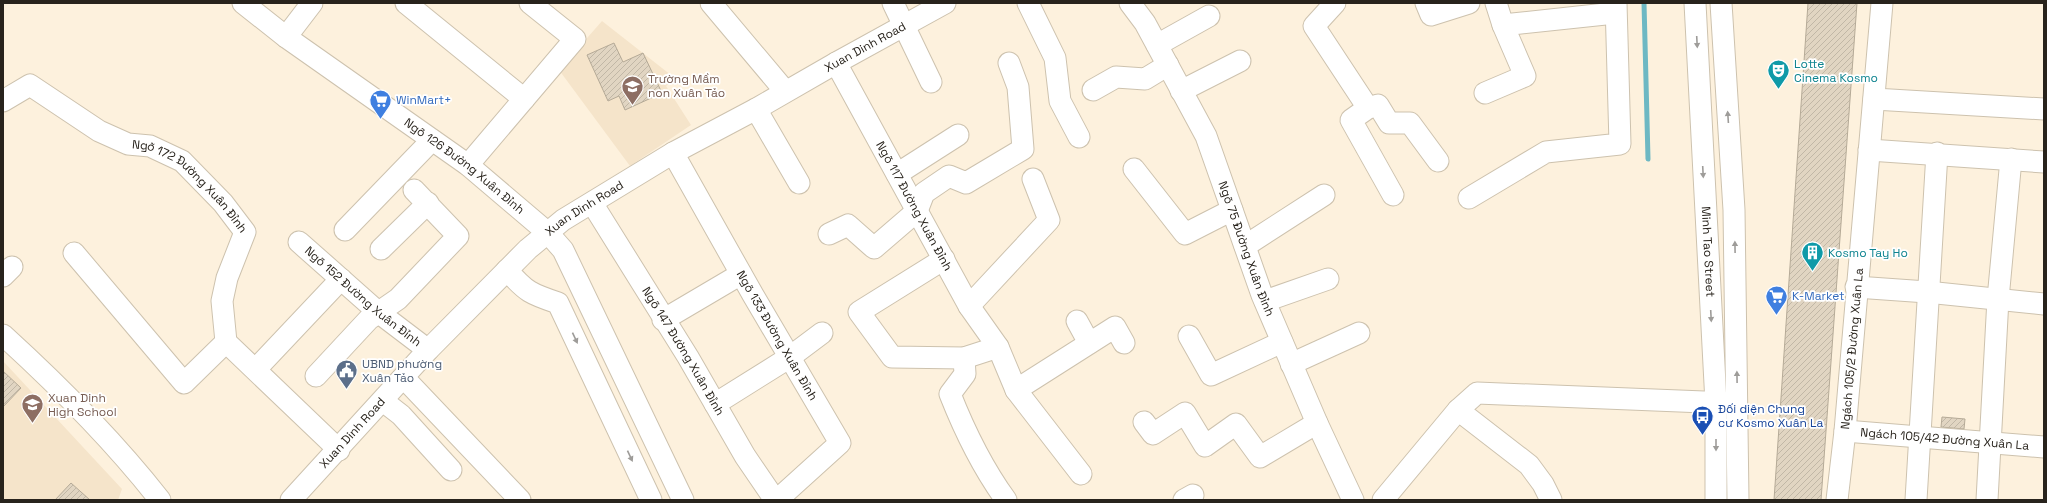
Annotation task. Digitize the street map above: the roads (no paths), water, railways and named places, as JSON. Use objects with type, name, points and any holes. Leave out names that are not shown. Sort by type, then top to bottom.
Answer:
[{"type":"street","name":"Ngõ 126 Đường Xuân Đỉnh","points":[[243,3],[286,36],[468,165],[548,233],[563,250],[683,500]]},
{"type":"street","points":[[286,36],[312,3]]},
{"type":"street","points":[[406,3],[524,99]]},
{"type":"street","points":[[468,165],[575,39],[530,3]]},
{"type":"street","points":[[711,3],[785,91]]},
{"type":"street","points":[[893,3],[905,24],[930,82]]},
{"type":"street","name":"Xuan Dinh Road","points":[[291,500],[339,450],[428,350],[528,249],[563,220],[673,153],[756,109],[785,91],[945,3]]},
{"type":"street","points":[[1028,3],[1055,58],[1060,101],[1079,137]]},
{"type":"street","name":"Ngõ 75 Đường Xuân Đỉnh","points":[[1130,3],[1145,23],[1206,136],[1265,301],[1317,423],[1353,500]]},
{"type":"street","points":[[1335,3],[1314,26],[1368,108]]},
{"type":"street","points":[[1426,3],[1431,15],[1469,3]]},
{"type":"street","points":[[1485,93],[1525,76],[1503,25],[1496,3]]},
{"type":"street","name":"Minh Tao Street","points":[[1695,3],[1716,404],[1716,500]]},
{"type":"street","points":[[1721,3],[1734,210],[1738,403],[1738,500]]},
{"type":"street","name":"Ngách 105/2 Đường Xuân La","points":[[1837,500],[1845,431],[1856,287],[1882,3]]},
{"type":"street","points":[[1469,198],[1546,152],[1620,144],[1616,8],[1503,25]]},
{"type":"street","points":[[1157,45],[1209,16]]},
{"type":"street","points":[[1181,90],[1240,61]]},
{"type":"street","name":"Ngõ 117 Đường Xuân Đỉnh","points":[[836,63],[969,306],[998,347],[1016,390],[1081,474]]},
{"type":"street","points":[[829,234],[848,225],[874,248],[917,211],[924,193],[949,176],[966,182],[1023,149],[1018,87],[1009,63]]},
{"type":"street","points":[[1093,90],[1116,78],[1145,79],[1168,65]]},
{"type":"street","name":"Ngõ 172 Đường Xuân Đỉnh","points":[[3,101],[30,85],[99,131],[128,144],[150,146],[182,162],[223,203],[245,232],[227,278],[222,301],[226,342]]},
{"type":"street","points":[[1874,99],[2044,109]]},
{"type":"street","points":[[1393,195],[1352,120],[1368,108],[1378,105],[1389,123],[1410,123],[1438,162]]},
{"type":"street","points":[[756,109],[799,183]]},
{"type":"street","points":[[897,174],[958,134]]},
{"type":"street","points":[[345,230],[432,140]]},
{"type":"street","points":[[1869,150],[2044,162]]},
{"type":"street","name":"Ngõ 133 Đường Xuân Đỉnh","points":[[673,153],[741,274],[840,443],[776,500]]},
{"type":"street","points":[[1916,500],[1927,292],[1937,154]]},
{"type":"street","points":[[1987,500],[1998,299],[2011,159]]},
{"type":"street","points":[[1134,169],[1185,234],[1232,210]]},
{"type":"street","points":[[969,306],[1049,220],[1033,179]]},
{"type":"street","points":[[1245,246],[1324,195]]},
{"type":"street","points":[[316,376],[378,312],[398,299],[458,236],[421,196],[381,249]]},
{"type":"street","name":"Ngõ 147 Đường Xuân Đỉnh","points":[[592,202],[716,404],[745,456],[776,500]]},
{"type":"street","name":"Ngõ 152 Đường Xuân Đỉnh","points":[[299,242],[378,312],[428,350]]},
{"type":"street","points":[[74,253],[184,383],[226,342],[256,369],[339,450]]},
{"type":"street","points":[[944,259],[859,312],[892,357],[964,358],[998,347]]},
{"type":"street","points":[[507,270],[520,285],[532,295],[558,303],[651,500]]},
{"type":"street","points":[[664,320],[741,274]]},
{"type":"street","points":[[256,369],[341,279]]},
{"type":"street","points":[[1265,301],[1328,279]]},
{"type":"street","points":[[1856,287],[1927,292],[2044,304]]},
{"type":"street","points":[[1077,320],[1089,343]]},
{"type":"street","points":[[1016,390],[1115,327],[1124,343]]},
{"type":"street","points":[[716,404],[790,357],[822,333]]},
{"type":"street","points":[[1291,364],[1358,333]]},
{"type":"street","points":[[3,336],[38,367],[98,428],[137,471],[160,500]]},
{"type":"street","points":[[1189,336],[1211,375],[1282,342]]},
{"type":"street","points":[[964,358],[965,374],[950,394],[969,441],[988,476],[1006,500]]},
{"type":"street","points":[[404,378],[520,500]]},
{"type":"street","points":[[1383,500],[1458,410],[1477,393],[1716,404],[1738,403]]},
{"type":"street","points":[[383,400],[401,415],[451,470]]},
{"type":"street","points":[[1458,410],[1528,465],[1543,484],[1550,500]]},
{"type":"street","points":[[1144,422],[1153,434],[1185,413],[1205,446],[1236,424],[1260,457],[1317,423]]},
{"type":"street","name":"Ngách 105/42 Đường Xuân La","points":[[1845,431],[2044,447]]},
{"type":"waterway","points":[[1644,3],[1648,159]]},
{"type":"place","name":"Lotte Cinema Kosmo","points":[[1778,90]]},
{"type":"place","name":"Trường Mầm non Xuân Tảo","points":[[632,106]]},
{"type":"place","name":"WinMart+","points":[[380,120]]},
{"type":"place","name":"Kosmo Tay Ho","points":[[1813,272]]},
{"type":"place","name":"K-Market","points":[[1777,316]]},
{"type":"place","name":"UBND phường Xuân Tảo","points":[[347,390]]},
{"type":"place","name":"Xuan Dinh High School","points":[[33,424]]},
{"type":"place","name":"Đối diện Chung cư Kosmo Xuân La","points":[[1703,436]]}]
